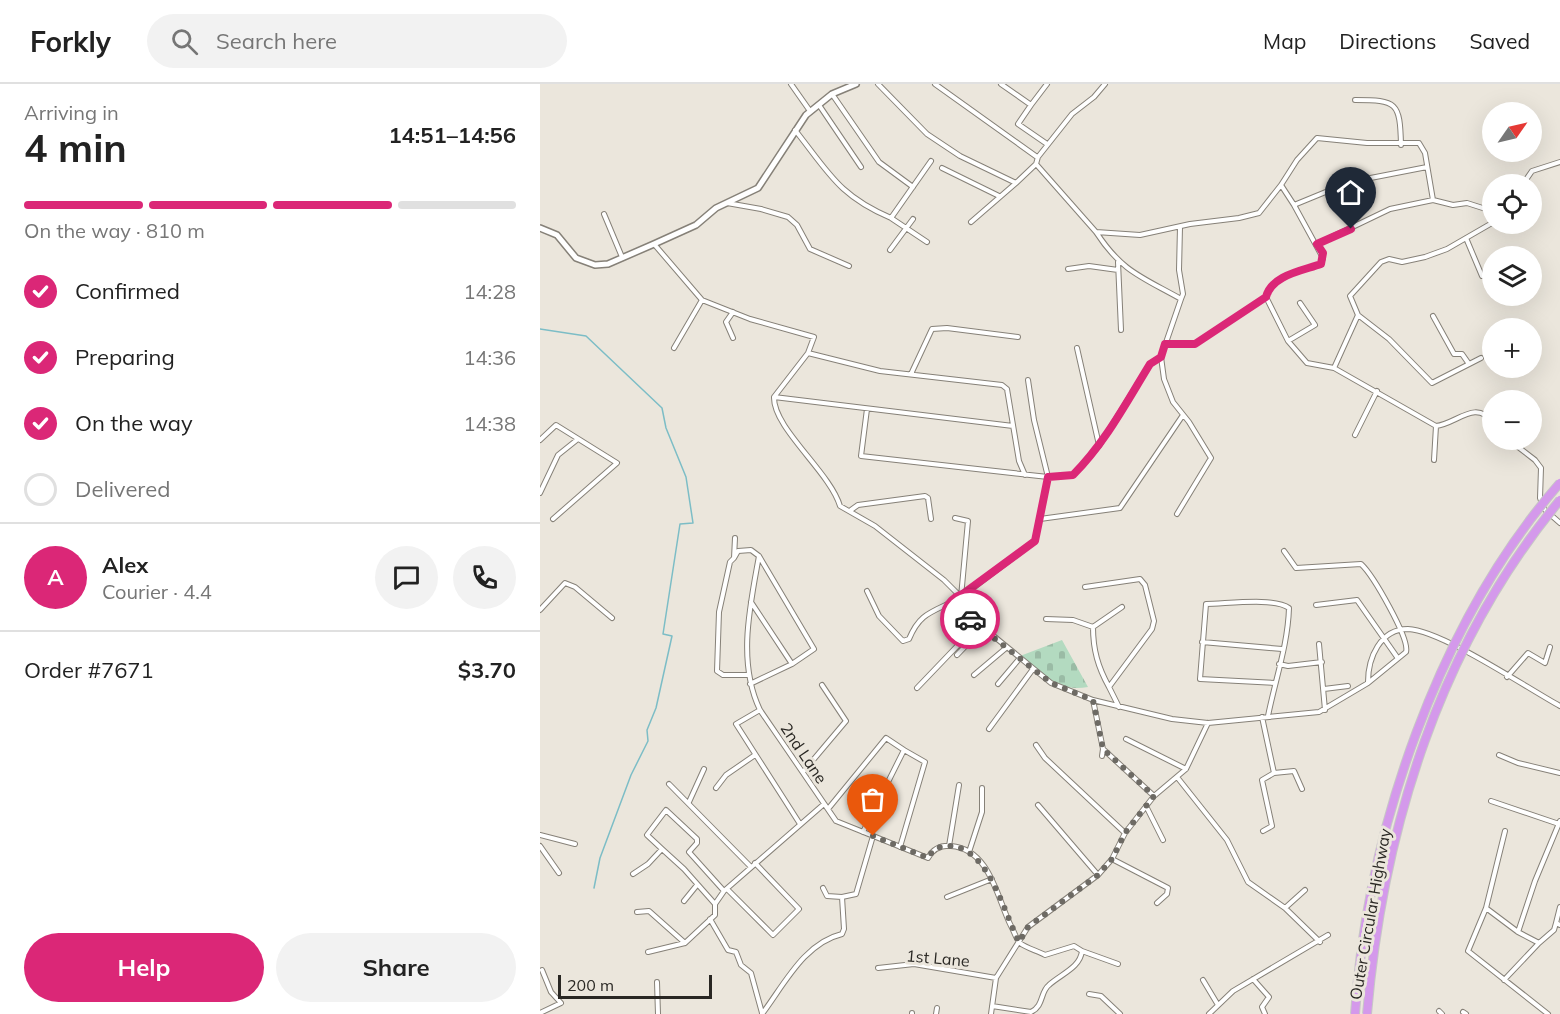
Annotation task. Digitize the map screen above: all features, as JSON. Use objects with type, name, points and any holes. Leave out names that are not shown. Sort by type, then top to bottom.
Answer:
[{"type":"highway","name":"Outer Circular Highway","points":[[1355,1014],[1365,929],[1378,868],[1392,811],[1421,719],[1450,650],[1487,582],[1528,519],[1560,483]]},
{"type":"highway","name":"Outer Circular Highway","points":[[1367,1014],[1388,870],[1401,816],[1430,723],[1466,641],[1495,589],[1527,541],[1560,500]]},
{"type":"street","points":[[791,84],[810,111]]},
{"type":"street","points":[[540,228],[557,235],[571,253],[582,262],[601,266],[696,225],[727,203],[760,185],[795,129],[810,111],[846,85],[856,84]]},
{"type":"street","points":[[878,84],[927,134],[960,156],[1016,183]]},
{"type":"street","points":[[935,84],[1038,157]]},
{"type":"street","points":[[1001,84],[1031,105]]},
{"type":"street","points":[[1047,84],[1018,124],[1047,144]]},
{"type":"street","points":[[971,222],[1036,164],[1047,144],[1062,129],[1072,114],[1094,97],[1105,84]]},
{"type":"street","points":[[832,94],[879,162],[914,187]]},
{"type":"street","points":[[1355,100],[1384,100],[1392,103],[1400,116],[1401,145]]},
{"type":"street","points":[[819,104],[861,167]]},
{"type":"street","points":[[795,129],[844,192],[863,206],[891,218],[927,242]]},
{"type":"street","points":[[1096,232],[1140,235],[1259,213],[1281,185],[1296,160],[1317,138],[1401,145],[1419,143],[1425,153],[1433,200]]},
{"type":"street","points":[[891,218],[931,161]]},
{"type":"street","points":[[1530,174],[1532,171],[1560,162]]},
{"type":"street","points":[[1036,164],[1127,271],[1181,300]]},
{"type":"street","points":[[1294,205],[1350,182],[1427,167]]},
{"type":"street","points":[[942,168],[999,196]]},
{"type":"street","points":[[1165,344],[1195,344],[1266,297],[1269,286],[1277,280],[1321,264],[1323,253],[1281,185]]},
{"type":"street","points":[[1317,244],[1390,209],[1433,200],[1453,205],[1467,203],[1482,208]]},
{"type":"street","points":[[727,203],[778,213],[788,218],[797,225],[810,249],[849,266]]},
{"type":"street","points":[[604,214],[622,257]]},
{"type":"street","points":[[890,250],[913,219]]},
{"type":"street","points":[[1177,514],[1211,458],[1168,391],[1161,357],[1183,294],[1179,270],[1180,227]]},
{"type":"street","points":[[1481,358],[1432,383],[1389,339],[1358,315],[1350,296],[1381,262],[1389,259],[1402,262],[1425,257],[1482,229]]},
{"type":"street","points":[[1466,238],[1482,276]]},
{"type":"street","points":[[654,244],[702,300],[750,319],[814,336],[808,353],[774,397],[774,406],[789,431],[836,490],[840,506],[850,510],[944,580],[962,597]]},
{"type":"street","points":[[1118,261],[1121,330]]},
{"type":"street","points":[[1068,269],[1089,266],[1118,270]]},
{"type":"street","points":[[1266,297],[1288,341],[1307,363],[1334,368],[1436,426],[1479,411],[1482,412]]},
{"type":"street","points":[[674,348],[702,300]]},
{"type":"street","points":[[1288,341],[1315,325],[1300,303]]},
{"type":"street","points":[[733,312],[726,322],[733,338]]},
{"type":"street","points":[[1334,368],[1358,315]]},
{"type":"street","points":[[1433,316],[1454,354],[1462,354],[1469,364]]},
{"type":"street","points":[[911,374],[932,329],[947,328],[1017,337]]},
{"type":"street","points":[[1077,348],[1099,446]]},
{"type":"street","points":[[808,353],[880,371],[1002,385],[1007,389],[1019,461],[1025,475]]},
{"type":"street","points":[[867,409],[861,456],[1025,475],[1048,477],[1073,475],[1099,446],[1150,364],[1161,357]]},
{"type":"street","points":[[867,591],[879,616],[903,641],[909,639],[916,622],[922,617],[962,597],[1035,541],[1048,477],[1034,420],[1028,380]]},
{"type":"street","points":[[1355,435],[1377,391]]},
{"type":"street","points":[[774,397],[1013,426]]},
{"type":"street","points":[[1040,519],[1120,508],[1183,415]]},
{"type":"street","points":[[540,440],[556,425],[617,463],[616,467],[553,519]]},
{"type":"street","points":[[1434,459],[1436,426]]},
{"type":"street","points":[[540,493],[558,455],[578,439]]},
{"type":"street","points":[[1522,450],[1541,468],[1540,498],[1544,509],[1560,523]]},
{"type":"street","points":[[850,510],[858,505],[925,496],[928,498],[931,519]]},
{"type":"street","points":[[955,518],[968,521],[962,597]]},
{"type":"street","points":[[734,558],[735,538]]},
{"type":"street","points":[[748,675],[723,675],[717,671],[719,612],[730,562],[738,551],[751,550],[759,556],[814,649],[792,664],[750,684]]},
{"type":"street","points":[[952,602],[982,629],[1051,683],[1093,700],[1172,719],[1208,723],[1268,716],[1308,715],[1325,710],[1368,683],[1407,650],[1400,630],[1361,564],[1296,567],[1284,551]]},
{"type":"street","name":"2nd Lane","points":[[759,556],[750,602],[748,675],[760,710],[836,821],[928,858],[933,850],[949,846]]},
{"type":"street","points":[[1084,586],[1140,579],[1145,585],[1154,621],[1148,636],[1109,687]]},
{"type":"street","points":[[540,610],[565,583],[575,587],[612,618]]},
{"type":"street","points":[[1316,605],[1358,600],[1397,657]]},
{"type":"street","points":[[750,602],[792,664]]},
{"type":"street","points":[[1268,716],[1275,683],[1279,664],[1282,649],[1289,608],[1283,604],[1206,604],[1199,676],[1202,681],[1275,683]]},
{"type":"street","points":[[1093,627],[1122,608]]},
{"type":"street","points":[[1046,619],[1073,620],[1093,627]]},
{"type":"street","points":[[1093,627],[1093,649],[1100,670],[1119,707]]},
{"type":"street","points":[[957,655],[982,629]]},
{"type":"street","points":[[1368,683],[1370,659],[1385,638],[1400,630],[1411,629],[1439,638],[1560,706]]},
{"type":"street","points":[[917,688],[962,641],[974,638]]},
{"type":"street","points":[[1202,642],[1282,649]]},
{"type":"street","points":[[1319,644],[1325,710]]},
{"type":"street","points":[[1507,676],[1528,653],[1545,663],[1550,647]]},
{"type":"street","points":[[974,675],[1006,648]]},
{"type":"street","points":[[998,684],[1020,658]]},
{"type":"street","points":[[1279,664],[1288,666],[1322,662]]},
{"type":"street","points":[[989,729],[1033,669]]},
{"type":"street","points":[[803,772],[846,721],[822,685]]},
{"type":"street","points":[[1324,689],[1348,686]]},
{"type":"street","points":[[1093,700],[1103,749],[1101,756]]},
{"type":"street","points":[[760,710],[736,724],[800,824]]},
{"type":"street","points":[[1262,717],[1275,773]]},
{"type":"street","points":[[991,1014],[996,978],[1028,927],[1098,875],[1112,859],[1125,833],[1154,796],[1186,769],[1208,723]]},
{"type":"street","points":[[828,809],[886,738],[925,762],[900,847]]},
{"type":"street","points":[[1126,739],[1186,769]]},
{"type":"street","points":[[1036,745],[1045,758],[1125,833]]},
{"type":"street","points":[[1103,749],[1154,796]]},
{"type":"street","points":[[863,832],[904,750]]},
{"type":"street","points":[[716,788],[726,775],[755,755]]},
{"type":"street","points":[[1499,755],[1518,763],[1560,773]]},
{"type":"street","points":[[689,802],[704,769]]},
{"type":"street","points":[[1263,831],[1272,826],[1262,780],[1275,773],[1294,771],[1302,789]]},
{"type":"street","points":[[1178,777],[1221,831],[1248,882],[1285,908],[1320,942]]},
{"type":"street","points":[[669,784],[799,909],[773,935],[689,852],[697,843],[697,839],[666,810],[647,835],[715,904]]},
{"type":"street","points":[[959,785],[949,846],[969,852],[992,879],[1019,942],[1045,955],[1074,946],[1118,964]]},
{"type":"street","points":[[969,852],[982,812],[982,788]]},
{"type":"street","points":[[1491,801],[1560,824],[1535,881],[1518,932]]},
{"type":"street","points":[[648,952],[685,943],[715,915],[715,904],[725,890],[824,804]]},
{"type":"street","points":[[1038,806],[1098,875]]},
{"type":"street","points":[[1146,806],[1163,840]]},
{"type":"street","points":[[1505,831],[1486,908],[1468,951],[1548,1014]]},
{"type":"street","points":[[540,835],[575,844]]},
{"type":"street","points":[[824,888],[827,896],[842,897],[856,894],[873,836]]},
{"type":"street","points":[[540,846],[559,873]]},
{"type":"street","points":[[633,874],[648,864],[662,849]]},
{"type":"street","points":[[1112,859],[1168,888],[1167,894],[1157,903]]},
{"type":"street","points":[[947,897],[992,879]]},
{"type":"street","points":[[684,901],[697,885]]},
{"type":"street","points":[[1285,908],[1305,890]]},
{"type":"street","points":[[762,1014],[810,951],[831,936],[842,934],[842,897]]},
{"type":"street","points":[[1504,980],[1554,930],[1558,924],[1560,907]]},
{"type":"street","points":[[1486,908],[1518,932],[1539,943]]},
{"type":"street","points":[[637,912],[649,911],[685,943]]},
{"type":"street","points":[[710,919],[728,950],[736,952],[741,964],[751,974],[762,1014]]},
{"type":"street","points":[[1209,1014],[1253,979],[1320,942],[1328,935]]},
{"type":"street","points":[[992,1006],[1031,1012],[1036,1010],[1046,987],[1077,964],[1082,951]]},
{"type":"street","name":"1st Lane","points":[[878,968],[914,964],[996,978]]},
{"type":"street","points":[[540,1013],[561,1004],[551,992],[542,970]]},
{"type":"street","points":[[1253,979],[1269,997],[1262,1007],[1265,1014]]},
{"type":"street","points":[[1203,980],[1218,1005]]},
{"type":"street","points":[[657,982],[658,1014]]},
{"type":"street","points":[[1089,994],[1101,996],[1120,1014]]},
{"type":"street","points":[[936,1014],[937,1008]]},
{"type":"green space","points":[[1062,640],[1088,687],[1067,687],[1059,684],[1020,656]]},
{"type":"waterway","points":[[540,329],[586,336],[662,408],[666,428],[686,477],[693,523],[680,524],[663,634],[672,636],[656,708],[647,730],[648,741],[631,775],[600,858],[594,888]]},
{"type":"way so far","points":[[873,836],[928,858],[933,850],[945,845],[958,846],[969,852],[991,875],[1004,911],[1019,942],[1028,927],[1098,875],[1112,859],[1125,833],[1154,796],[1103,749],[1093,700],[1051,683],[970,619]]},
{"type":"route","points":[[970,619],[952,602],[962,597],[1035,541],[1048,477],[1073,475],[1086,462],[1099,446],[1150,364],[1161,357],[1165,344],[1195,344],[1206,334],[1266,297],[1269,286],[1277,280],[1321,264],[1323,253],[1317,244],[1351,229]]}]
